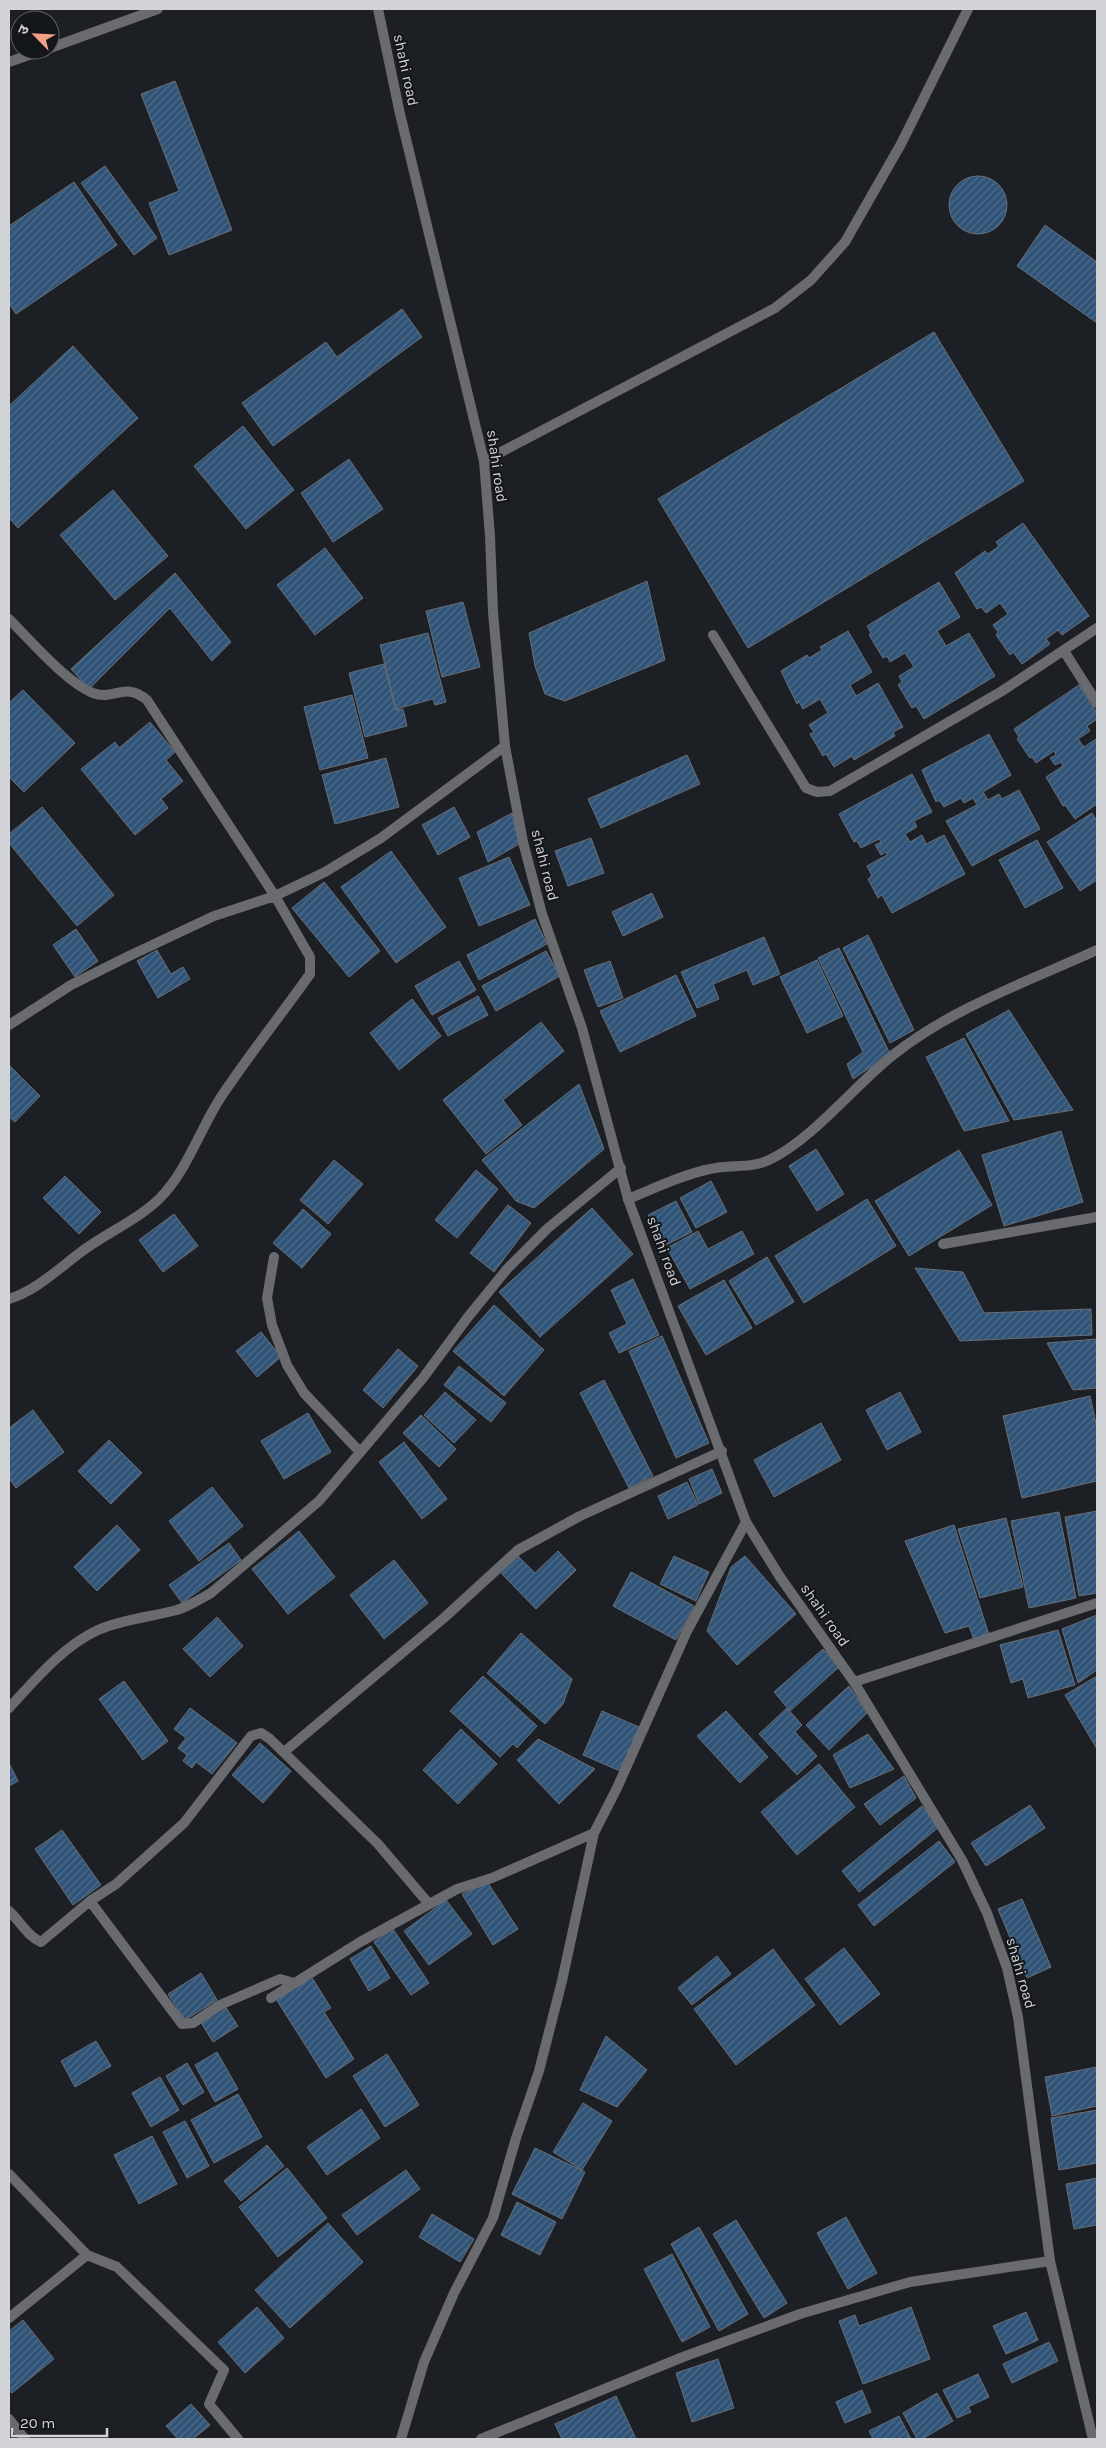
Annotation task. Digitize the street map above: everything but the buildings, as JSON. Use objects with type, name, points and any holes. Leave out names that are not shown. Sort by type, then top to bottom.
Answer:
[{"type":"street","points":[[60,44],[158,9]]},
{"type":"street","name":"shahi road","points":[[378,9],[400,114],[484,462],[490,536],[493,612],[505,746],[523,842],[542,914],[582,1028],[628,1199],[722,1451],[746,1522],[780,1577],[854,1682],[962,1860],[987,1913],[1007,1968],[1018,2017],[1050,2261],[1093,2439]]},
{"type":"street","points":[[484,462],[775,308],[811,280],[846,242],[901,144],[968,9]]},
{"type":"street","points":[[9,619],[72,680],[87,690],[104,694],[129,690],[138,692],[147,700],[275,896],[310,957],[310,974],[220,1098],[176,1177],[153,1205],[92,1243],[44,1282],[24,1295],[9,1299]]},
{"type":"street","points":[[713,635],[806,788],[816,792],[830,791],[1002,692],[1097,628]]},
{"type":"street","points":[[1064,650],[1097,703]]},
{"type":"street","points":[[9,1025],[71,985],[129,956],[214,916],[275,896],[325,872],[381,838],[505,746]]},
{"type":"street","points":[[628,1199],[705,1170],[752,1165],[770,1160],[798,1142],[893,1055],[927,1031],[968,1009],[1097,950]]},
{"type":"street","points":[[9,1708],[44,1671],[75,1644],[98,1630],[129,1620],[178,1610],[211,1593],[319,1501],[423,1378],[468,1317],[507,1269],[548,1228],[621,1168]]},
{"type":"street","points":[[943,1244],[1097,1218]]},
{"type":"street","points":[[274,1258],[267,1298],[272,1325],[287,1365],[304,1393],[360,1452]]},
{"type":"street","points":[[284,1752],[445,1617],[518,1550],[580,1516],[722,1451]]},
{"type":"street","points":[[401,2439],[424,2362],[454,2293],[493,2218],[516,2138],[539,2071],[575,1927],[594,1833],[617,1788],[688,1630],[746,1522]]},
{"type":"street","points":[[854,1682],[1097,1603]]},
{"type":"street","points":[[9,1911],[22,1923],[33,1939],[41,1942],[90,1902],[116,1884],[184,1823],[251,1736],[261,1733],[284,1752],[378,1844],[429,1904]]},
{"type":"street","points":[[272,1998],[294,1983],[457,1889],[492,1878],[594,1833]]},
{"type":"street","points":[[90,1902],[182,2024],[193,2023],[220,2005],[280,1979],[294,1983]]},
{"type":"street","points":[[9,2174],[87,2255],[117,2267],[224,2370],[208,2404],[238,2439]]},
{"type":"street","points":[[9,2318],[87,2255]]},
{"type":"street","points":[[481,2439],[683,2357],[800,2314],[910,2282],[1050,2261]]},
{"type":"street","points":[[9,2419],[25,2439]]}]
